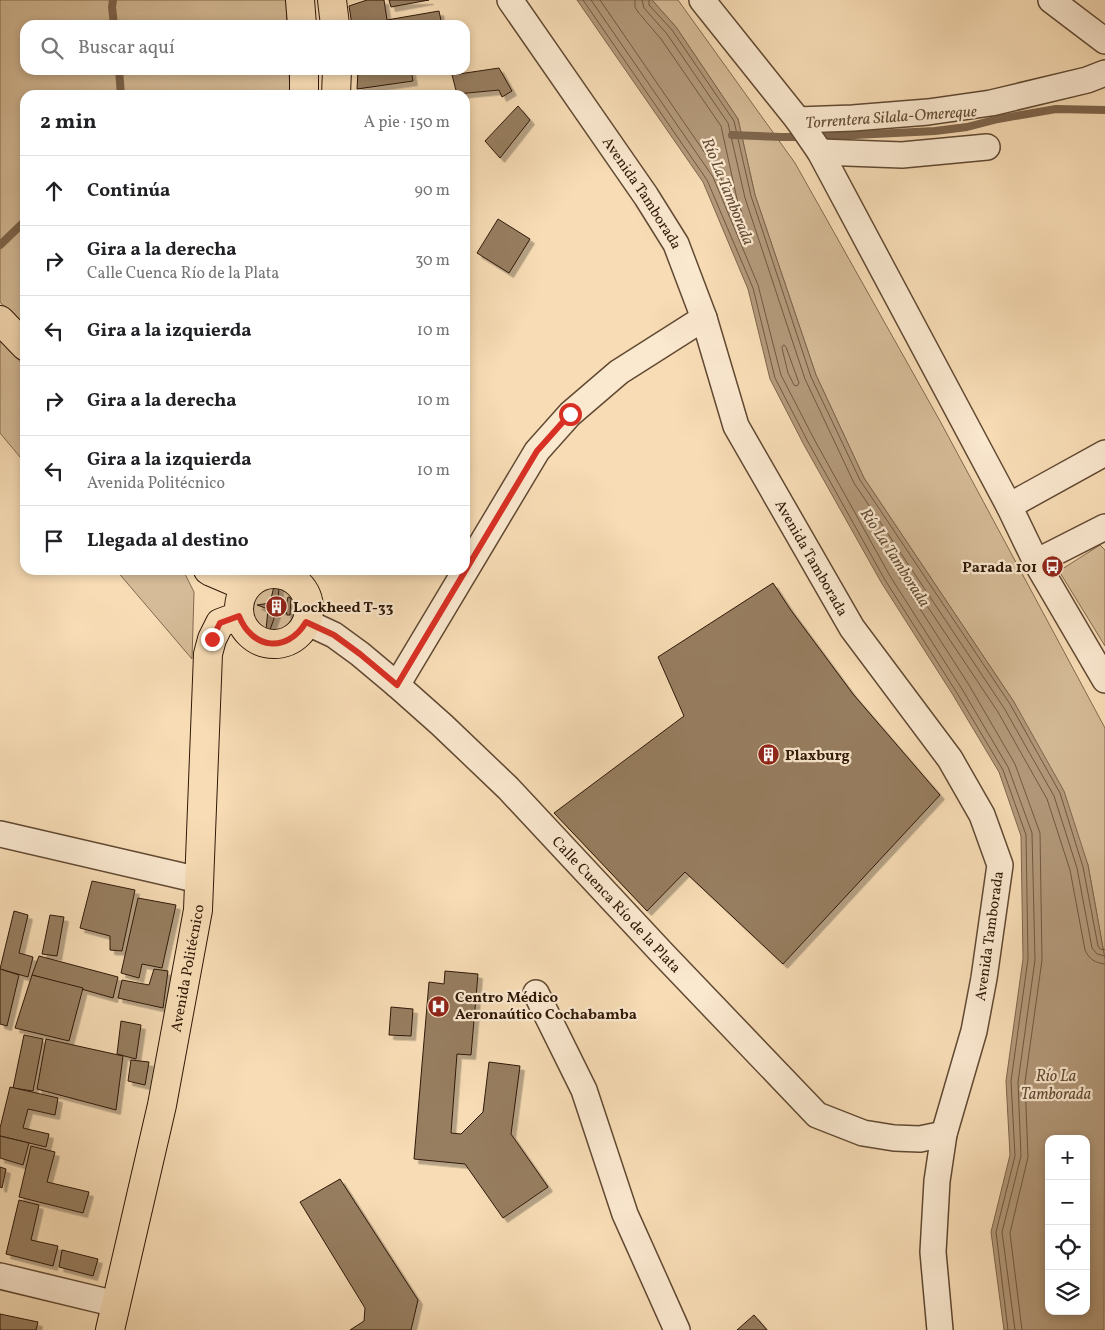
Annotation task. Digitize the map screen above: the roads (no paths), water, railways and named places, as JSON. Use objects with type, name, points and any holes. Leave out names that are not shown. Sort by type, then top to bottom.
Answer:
[{"type":"main road","points":[[300,0],[302,20]]},
{"type":"main road","points":[[332,0],[334,20]]},
{"type":"main road","points":[[304,75],[304,90]]},
{"type":"main road","points":[[336,90],[337,75]]},
{"type":"main road","points":[[0,320],[20,341]]},
{"type":"main road","points":[[234,575],[256,578],[239,602],[239,616],[243,626],[252,636],[268,643],[289,640],[301,631],[306,622],[308,603],[305,594],[293,575]]},
{"type":"main road","name":"Avenida Politécnico","points":[[110,1330],[162,1105],[198,910],[208,654],[212,639],[220,623],[239,616]]},
{"type":"street","name":"Avenida Tamborada","points":[[510,0],[646,196],[676,244],[704,318],[736,426],[852,628],[950,759],[982,815],[1000,865],[984,978],[974,1030],[944,1134],[937,1181],[933,1252],[940,1330]]},
{"type":"street","points":[[702,0],[809,136],[1010,506],[1036,562],[1105,680]]},
{"type":"street","points":[[1052,0],[1105,41]]},
{"type":"street","points":[[809,136],[853,118],[928,112],[991,103],[1086,80],[1105,73]]},
{"type":"street","points":[[809,136],[902,155],[987,147]]},
{"type":"street","points":[[470,563],[537,451],[570,414],[619,372],[704,318]]},
{"type":"street","points":[[1010,506],[1105,453]]},
{"type":"street","points":[[1036,562],[1105,527]]},
{"type":"street","points":[[397,685],[463,575]]},
{"type":"street","name":"Calle Cuenca Río de la Plata","points":[[306,622],[334,635],[360,654],[442,725],[508,788],[817,1116],[863,1133],[894,1138],[920,1138],[944,1134]]},
{"type":"street","points":[[0,834],[199,880]]},
{"type":"street","points":[[536,993],[584,1090],[624,1214],[677,1330]]},
{"type":"street","points":[[0,1276],[116,1304]]},
{"type":"water","name":"Río La Tamborada","points":[[577,0],[652,0],[676,27],[738,119],[755,195],[816,375],[864,478],[1014,702],[1064,791],[1088,865],[1105,959],[1104,1330],[1004,1330],[991,1232],[1010,1155],[1006,1081],[1023,959],[1021,836],[999,772],[953,695],[881,582],[804,445],[770,379],[748,289],[703,182]]},
{"type":"waterway","points":[[113,0],[113,20]]},
{"type":"waterway","points":[[119,75],[121,90]]},
{"type":"waterway","name":"Torrentera Silala-Omereque","points":[[814,137],[935,131],[967,127],[998,119],[1056,109],[1105,110]]},
{"type":"waterway","name":"Torrentera Silala-Omereque","points":[[732,135],[803,137]]},
{"type":"waterway","points":[[0,245],[20,226]]},
{"type":"place","name":"Parada 101","points":[[1053,567]]},
{"type":"place","name":"Lockheed T-33","points":[[277,607]]},
{"type":"place","name":"Plaxburg","points":[[769,755]]},
{"type":"place","name":"Centro Médico Aeronaútico Cochabamba","points":[[439,1006]]}]
